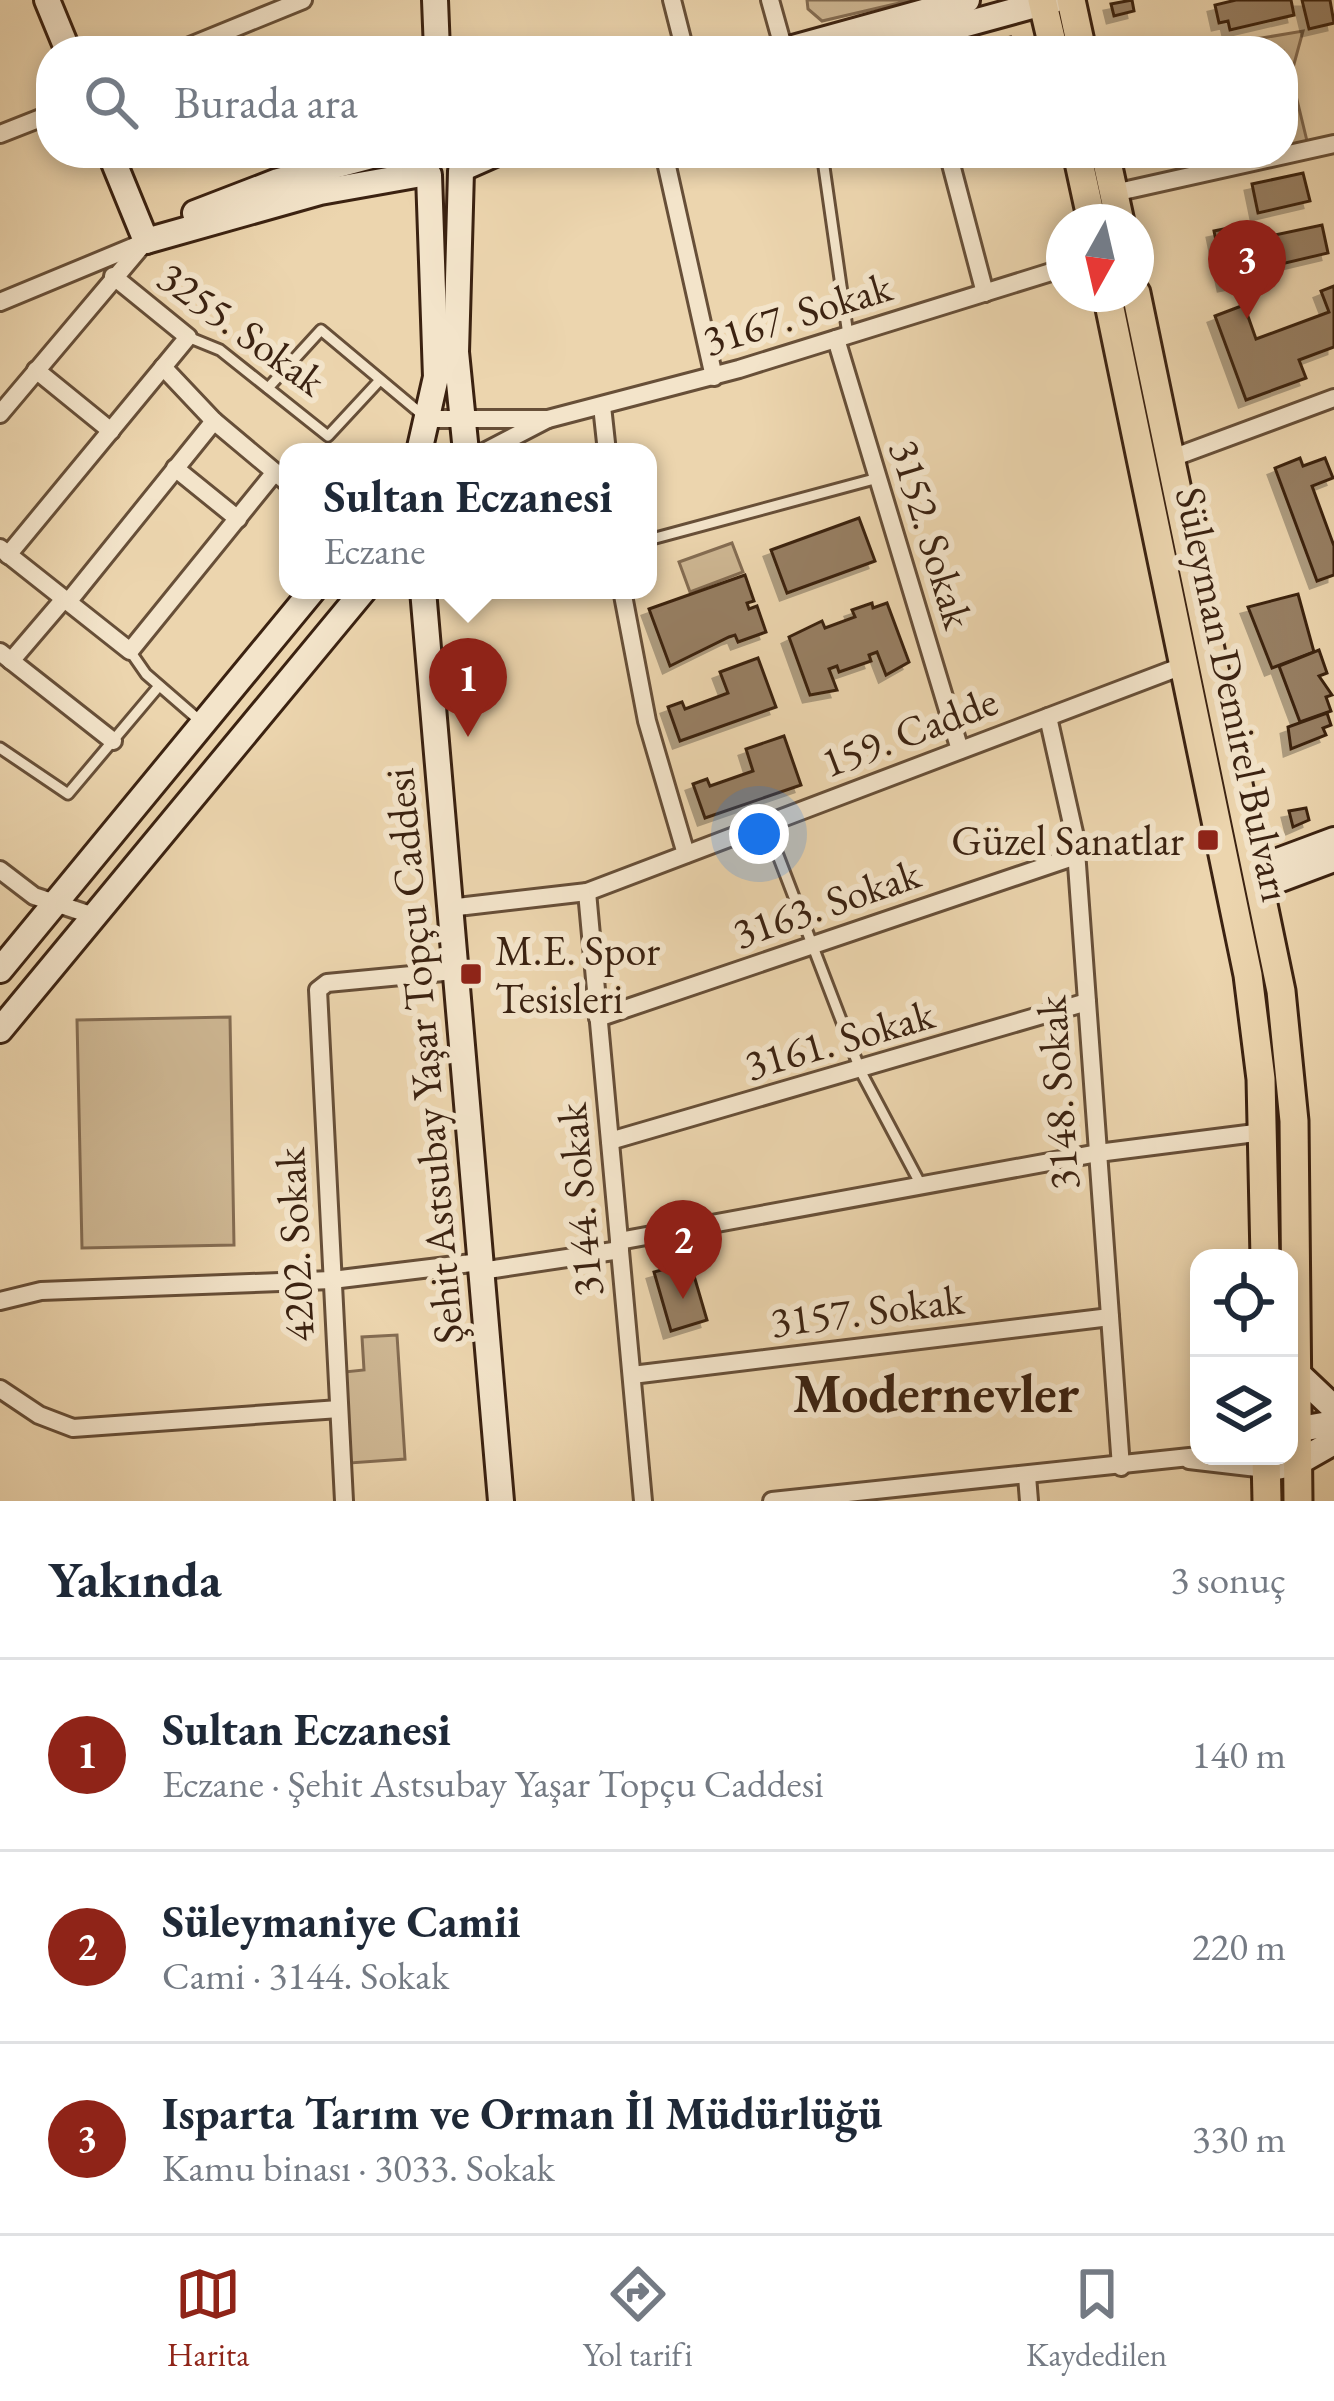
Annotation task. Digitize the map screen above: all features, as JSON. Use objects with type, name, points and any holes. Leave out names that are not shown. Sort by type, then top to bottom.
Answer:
[{"type":"main road","points":[[1053,1],[1054,36]]},
{"type":"main road","points":[[1053,1],[1073,36]]},
{"type":"main road","points":[[1080,168],[1088,204]]},
{"type":"main road","points":[[1108,168],[1116,204]]},
{"type":"main road","name":"Süleyman Demirel Bulvarı","points":[[1111,312],[1248,975],[1263,1132],[1265,1249]]},
{"type":"main road","points":[[1140,312],[1261,877],[1289,1048],[1297,1357]]},
{"type":"main road","points":[[1266,1465],[1267,1501]]},
{"type":"main road","points":[[1298,1465],[1298,1501]]},
{"type":"street","points":[[47,0],[62,36]]},
{"type":"street","points":[[207,36],[262,8],[303,0]]},
{"type":"street","points":[[437,0],[437,36]]},
{"type":"street","points":[[672,0],[681,36]]},
{"type":"street","points":[[770,0],[780,36]]},
{"type":"street","points":[[776,20],[792,0]]},
{"type":"street","points":[[837,36],[967,0]]},
{"type":"street","points":[[945,36],[1053,1]]},
{"type":"street","points":[[0,134],[36,120]]},
{"type":"street","points":[[1298,152],[1334,144]]},
{"type":"street","points":[[116,168],[146,242]]},
{"type":"street","points":[[0,302],[146,242],[240,193],[329,168]]},
{"type":"street","points":[[0,414],[146,242],[422,168]]},
{"type":"street","points":[[422,443],[430,419],[436,364],[426,168]]},
{"type":"street","points":[[427,168],[446,181],[458,168]]},
{"type":"street","points":[[462,168],[455,274],[465,443]]},
{"type":"street","points":[[667,168],[714,377]]},
{"type":"street","points":[[952,168],[985,293]]},
{"type":"street","points":[[1114,193],[1226,168]]},
{"type":"street","name":"3167. Sokak","points":[[430,419],[548,419],[714,377],[1046,274]]},
{"type":"street","name":"3255. Sokak","points":[[113,276],[188,337]]},
{"type":"street","points":[[188,337],[4,552],[130,651],[238,519],[279,480]]},
{"type":"street","name":"3152. Sokak","points":[[842,337],[878,478],[960,750]]},
{"type":"street","points":[[163,367],[214,421],[279,475]]},
{"type":"street","points":[[36,370],[110,431]]},
{"type":"street","points":[[1172,458],[1334,398]]},
{"type":"street","points":[[602,406],[606,443]]},
{"type":"street","name":"3167. Sokak","points":[[501,443],[548,419]]},
{"type":"street","points":[[112,741],[6,656],[66,600],[214,421]]},
{"type":"street","points":[[175,468],[238,519]]},
{"type":"street","points":[[0,970],[306,599]]},
{"type":"street","points":[[0,1030],[357,599]]},
{"type":"street","name":"Şehit Astsubay Yaşar Topçu Caddesi","points":[[420,599],[501,1501]]},
{"type":"street","points":[[624,599],[646,721],[686,854]]},
{"type":"street","name":"159. Cadde","points":[[449,908],[586,892],[1185,665]]},
{"type":"street","name":"3148. Sokak","points":[[1048,717],[1067,790],[1076,856],[1121,1466]]},
{"type":"street","points":[[1261,877],[1334,840]]},
{"type":"street","name":"3163. Sokak","points":[[598,1018],[1076,856]]},
{"type":"street","points":[[1261,877],[1334,860]]},
{"type":"street","points":[[0,870],[54,904],[94,916]]},
{"type":"street","name":"3144. Sokak","points":[[586,892],[644,1501]]},
{"type":"street","name":"4202. Sokak","points":[[344,1501],[320,986],[454,971]]},
{"type":"street","name":"3161. Sokak","points":[[610,1141],[861,1072],[1087,1002]]},
{"type":"street","points":[[0,1301],[41,1291],[332,1280],[481,1267],[620,1246],[1098,1153],[1263,1132]]},
{"type":"street","name":"3157. Sokak","points":[[632,1375],[1110,1318]]},
{"type":"street","points":[[1298,1374],[1334,1408]]},
{"type":"street","points":[[0,1389],[39,1415],[73,1428],[339,1409]]},
{"type":"street","points":[[1298,1429],[1334,1423]]},
{"type":"street","points":[[1298,1463],[1334,1442]]},
{"type":"street","points":[[772,1501],[1190,1458]]},
{"type":"street","points":[[1027,1476],[1029,1501]]},
{"type":"lane","points":[[824,168],[842,337]]},
{"type":"lane","points":[[268,388],[319,330],[430,419]]},
{"type":"lane","name":"3255. Sokak","points":[[188,337],[220,350],[330,436],[380,380]]},
{"type":"lane","points":[[657,538],[878,478]]},
{"type":"lane","points":[[130,651],[159,686],[203,724]]},
{"type":"lane","points":[[0,748],[67,794],[159,686]]},
{"type":"lane","points":[[766,824],[861,1072],[921,1186]]},
{"type":"shaded area","points":[[807,0],[912,0],[822,21],[808,9]]},
{"type":"shaded area","points":[[1303,31],[1298,49],[1298,36],[1274,36]]},
{"type":"shaded area","points":[[1298,104],[1307,141],[1298,143]]},
{"type":"shaded area","points":[[732,543],[743,572],[690,592],[679,562]]},
{"type":"shaded area","points":[[230,1017],[234,1245],[82,1248],[77,1020]]},
{"type":"shaded area","points":[[397,1335],[405,1459],[350,1463],[344,1372],[364,1370],[362,1337]]},
{"type":"building","points":[[1132,0],[1134,11],[1114,16],[1111,4]]},
{"type":"building","points":[[1236,0],[1291,0],[1294,15],[1230,30],[1228,21],[1219,23],[1215,5]]},
{"type":"building","points":[[1302,0],[1330,0],[1334,23],[1309,29]]},
{"type":"building","points":[[1303,173],[1310,201],[1258,213],[1252,184]]},
{"type":"building","points":[[1244,225],[1251,234],[1256,278],[1225,284],[1214,231]]},
{"type":"building","points":[[1322,225],[1328,253],[1277,265],[1270,236]]},
{"type":"building","points":[[1334,286],[1334,347],[1299,360],[1306,378],[1246,400],[1215,316],[1244,305],[1256,339],[1329,312],[1321,291]]},
{"type":"building","points":[[1300,458],[1303,466],[1325,458],[1333,478],[1312,486],[1334,546],[1334,575],[1317,581],[1275,468]]},
{"type":"building","points":[[859,518],[875,561],[787,593],[771,550]]},
{"type":"building","points":[[745,575],[754,601],[747,603],[749,609],[757,606],[766,632],[738,642],[735,635],[729,637],[670,666],[649,609]]},
{"type":"building","points":[[1298,594],[1314,652],[1272,668],[1248,607]]},
{"type":"building","points":[[872,603],[873,608],[887,603],[909,662],[886,675],[877,652],[869,655],[871,661],[839,672],[837,666],[829,669],[837,690],[810,695],[789,637],[822,621],[825,628],[855,617],[852,610]]},
{"type":"building","points":[[1319,650],[1327,673],[1319,676],[1332,695],[1326,697],[1331,711],[1300,722],[1279,666]]},
{"type":"building","points":[[758,658],[776,707],[680,741],[668,707],[682,702],[685,709],[728,693],[720,672]]},
{"type":"building","points":[[1327,713],[1331,725],[1323,728],[1326,735],[1291,749],[1288,727]]},
{"type":"building","points":[[784,736],[801,785],[705,818],[693,784],[707,779],[710,786],[753,771],[746,749]]},
{"type":"building","points":[[1306,808],[1309,820],[1293,827],[1289,811]]},
{"type":"building","points":[[690,1262],[707,1320],[671,1331],[654,1272]]},
{"type":"place","name":"Isparta Tarım ve Orman İl Müdürlüğü","points":[[1247,319]]},
{"type":"place","name":"Sultan Eczanesi","points":[[468,737]]},
{"type":"place","name":"Güzel Sanatlar","points":[[1208,840]]},
{"type":"place","name":"M.E. Spor Tesisleri","points":[[471,974]]},
{"type":"place","name":"Süleymaniye Camii","points":[[683,1299]]},
{"type":"district","name":"Modernevler","points":[[936,1393]]}]
